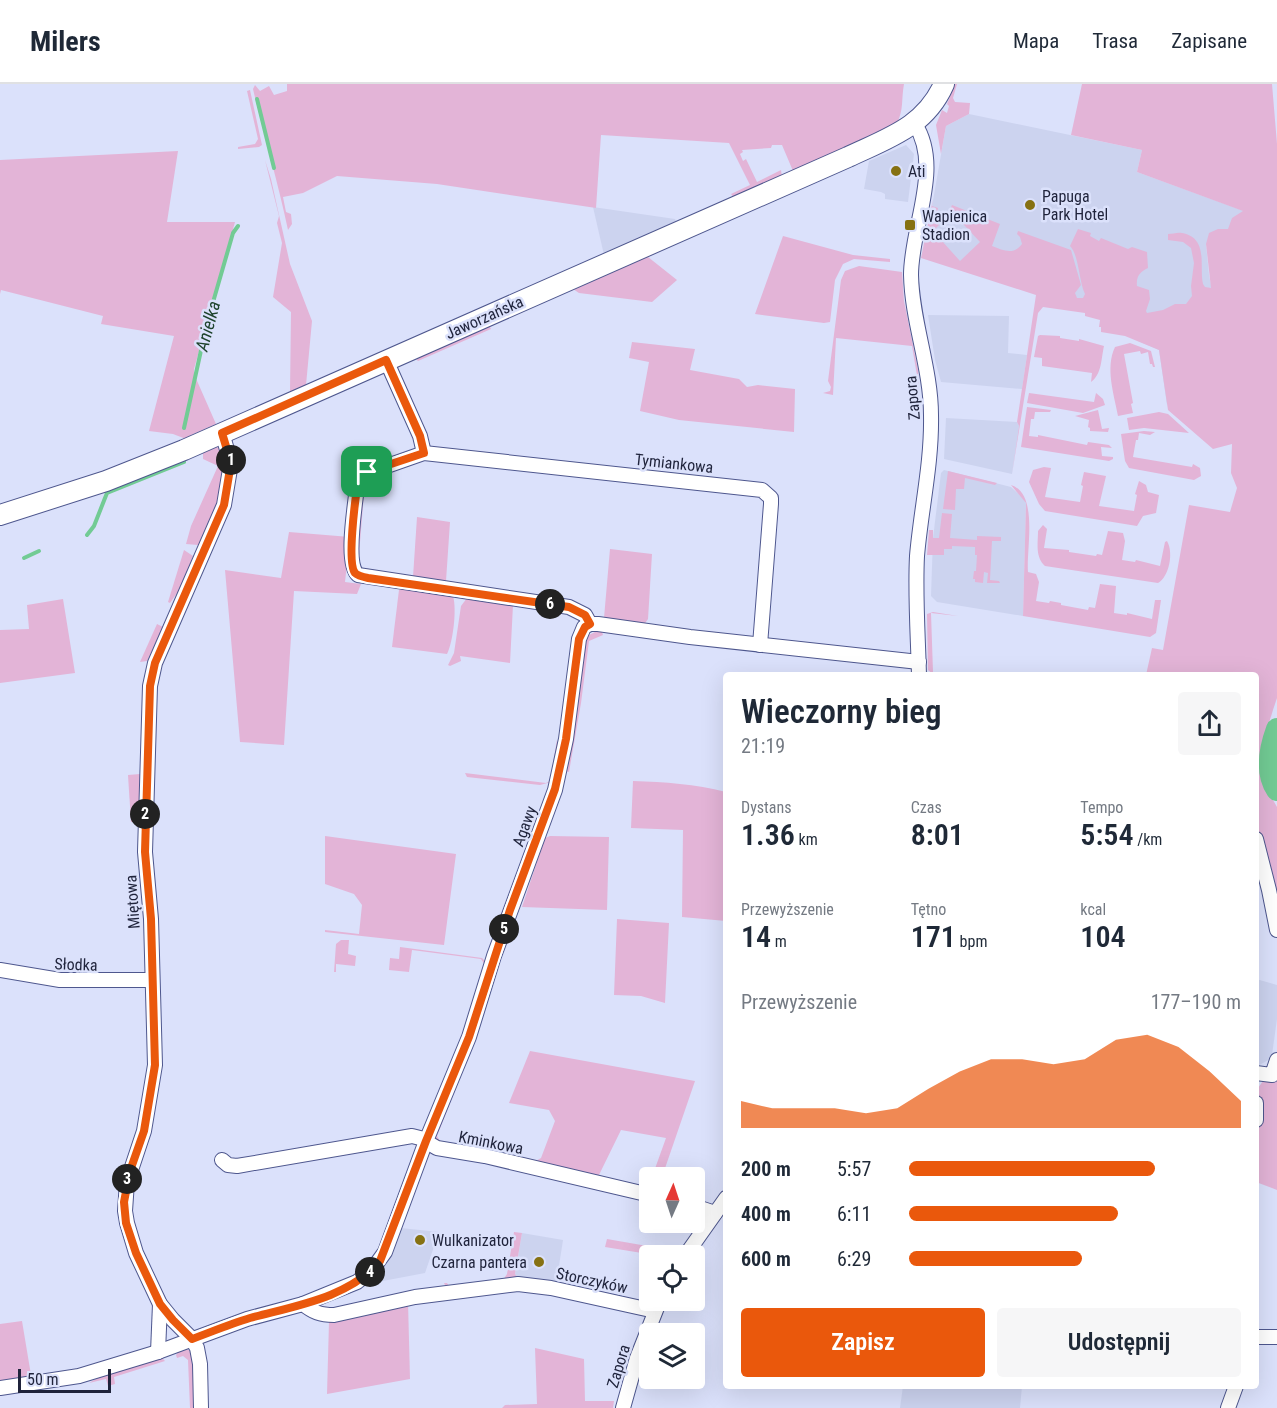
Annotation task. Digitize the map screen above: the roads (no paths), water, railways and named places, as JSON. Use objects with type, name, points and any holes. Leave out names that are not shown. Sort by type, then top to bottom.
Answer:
[{"type":"street","name":"Jaworzańska","points":[[0,515],[106,481],[222,433],[848,157],[915,124],[931,107],[944,84]]},
{"type":"street","name":"Zapora","points":[[915,124],[924,141],[927,165],[911,277],[928,377],[931,413],[929,460],[917,557],[919,669]]},
{"type":"street","points":[[386,360],[420,436],[424,453]]},
{"type":"street","name":"Miętowa","points":[[201,1408],[199,1354],[192,1339],[160,1304],[136,1253],[126,1223],[124,1202],[130,1171],[144,1131],[155,1065],[151,919],[145,852],[151,680],[155,663],[176,611],[224,505],[231,463],[222,433]]},
{"type":"street","name":"Tymiankowa","points":[[590,624],[585,615],[569,607],[358,575],[354,572],[351,555],[359,479],[367,472],[424,453],[762,490],[768,494],[771,504],[760,645]]},
{"type":"street","points":[[590,624],[760,645],[919,669]]},
{"type":"street","name":"Agawy","points":[[303,1304],[348,1287],[372,1270],[380,1261],[469,1037],[498,947],[555,789],[566,739],[579,639],[585,627],[590,624]]},
{"type":"street","points":[[1259,850],[1277,930]]},
{"type":"street","name":"Słodka","points":[[0,970],[60,981],[151,980]]},
{"type":"street","points":[[1259,1073],[1272,1075],[1277,1060]]},
{"type":"street","name":"Kminkowa","points":[[222,1160],[228,1165],[237,1166],[403,1137],[420,1138],[437,1148],[485,1156],[639,1192]]},
{"type":"street","points":[[693,1245],[723,1202]]},
{"type":"street","points":[[705,1210],[715,1213]]},
{"type":"street","name":"Storczyków","points":[[303,1304],[314,1313],[334,1315],[415,1297],[518,1284],[639,1303]]},
{"type":"street","name":"Miętowa","points":[[158,1352],[160,1304]]},
{"type":"street","points":[[0,1388],[78,1376],[158,1352],[247,1319],[303,1304]]},
{"type":"street","name":"Zapora","points":[[623,1408],[631,1376],[656,1311]]},
{"type":"street","points":[[1259,1337],[1277,1338]]},
{"type":"street","points":[[1228,1408],[1235,1389]]},
{"type":"waterway","name":"Anielka","points":[[257,99],[274,168]]},
{"type":"waterway","name":"Anielka","points":[[184,428],[207,323],[233,233],[238,226]]},
{"type":"waterway","name":"Anielka","points":[[87,535],[94,526],[107,493],[184,462]]},
{"type":"waterway","name":"Anielka","points":[[24,558],[39,551]]},
{"type":"waterway","points":[[1277,729],[1270,760],[1271,776],[1277,790]]},
{"type":"place","name":"Ati","points":[[896,171]]},
{"type":"place","name":"Papuga Park Hotel","points":[[1030,205]]},
{"type":"place","name":"Wapienica Stadion","points":[[910,225]]},
{"type":"place","name":"Wulkanizator","points":[[420,1240]]},
{"type":"place","name":"Czarna pantera","points":[[539,1262]]}]
